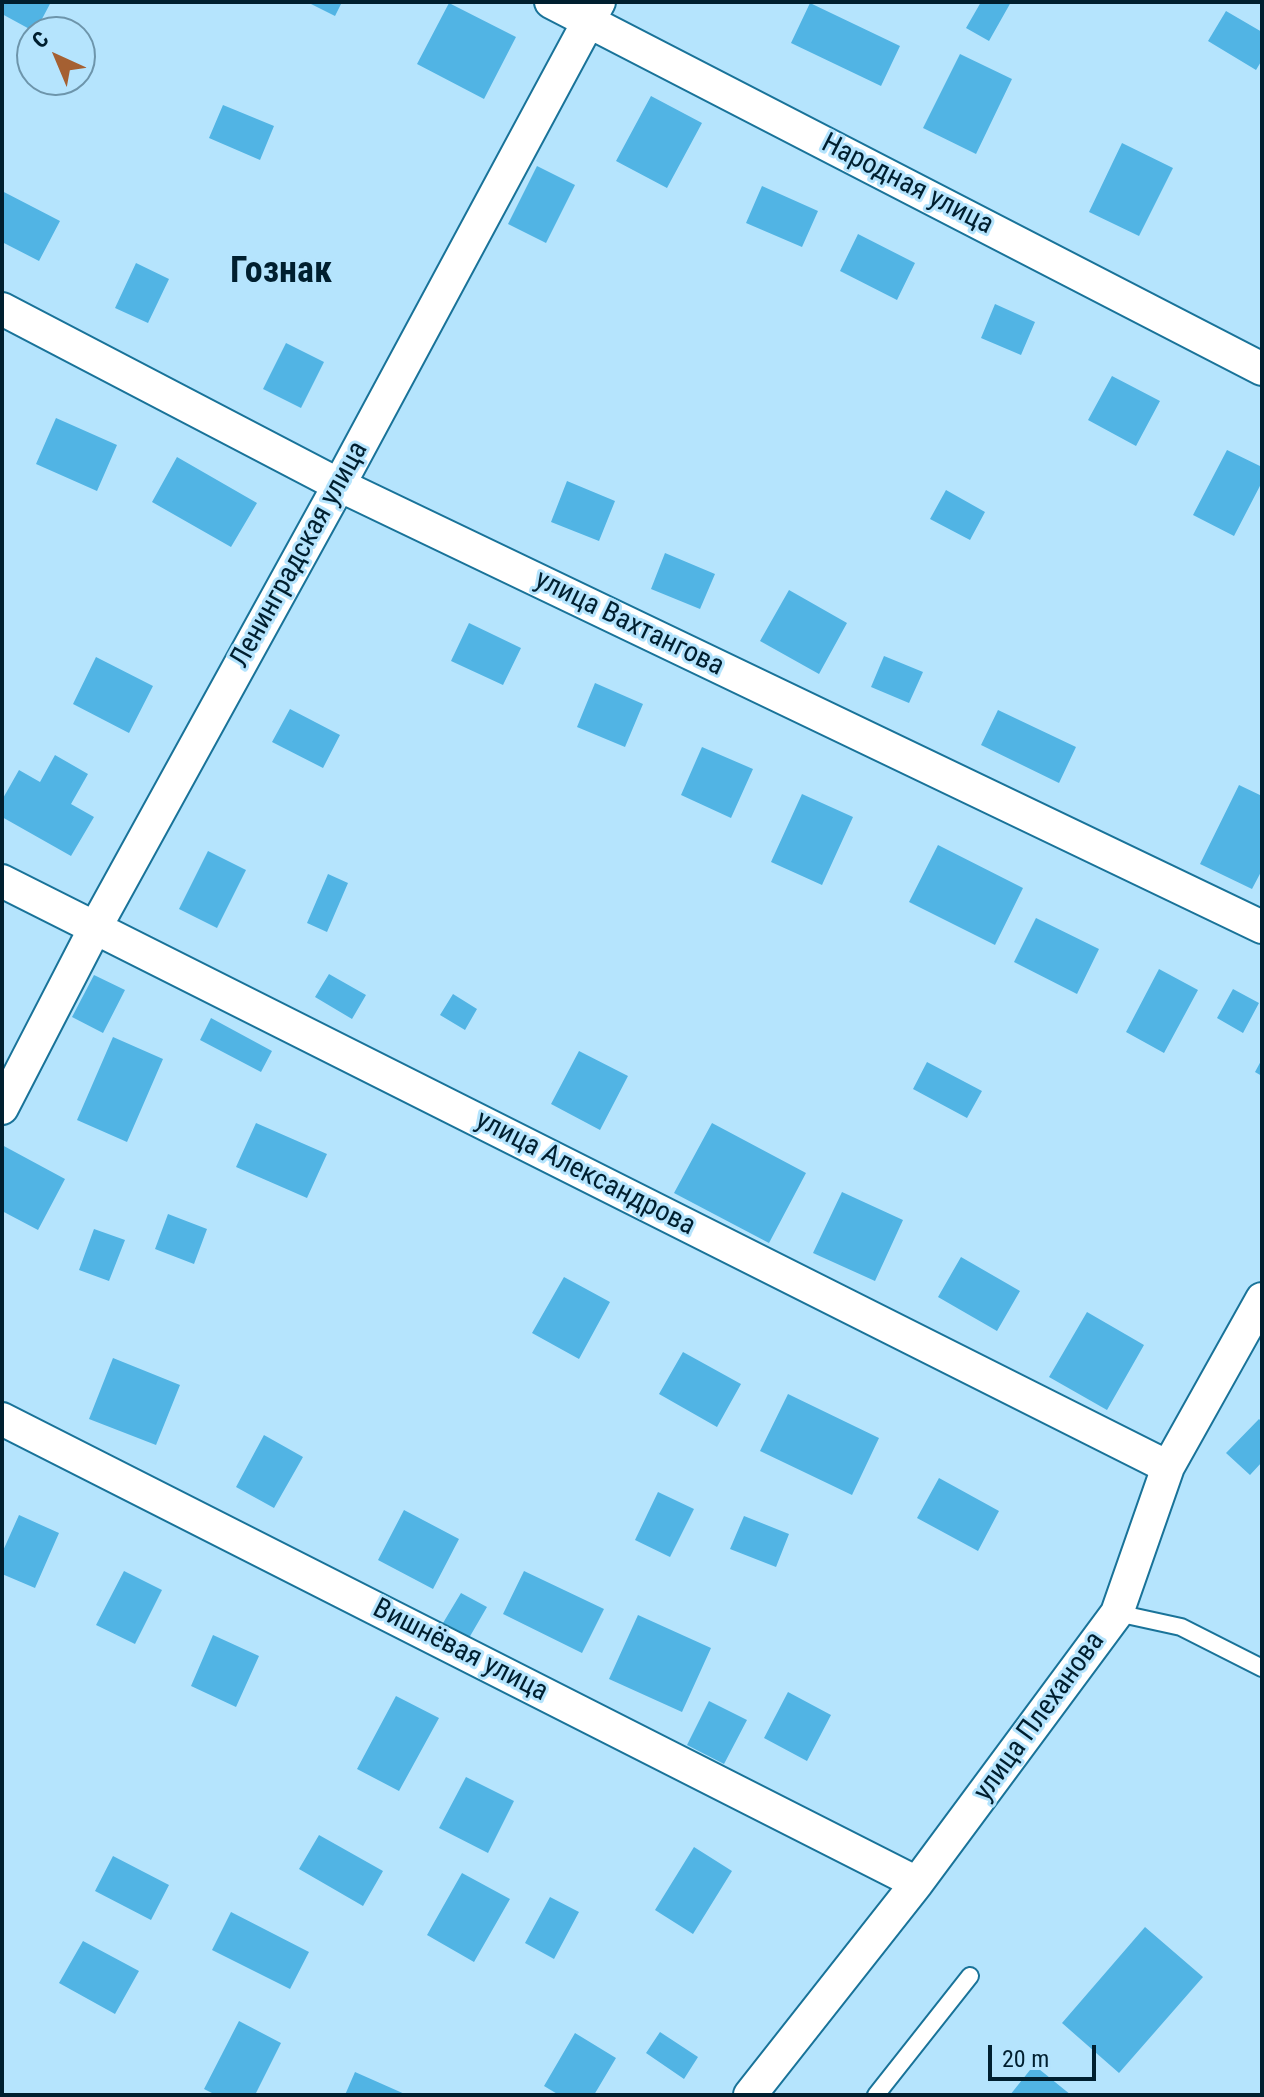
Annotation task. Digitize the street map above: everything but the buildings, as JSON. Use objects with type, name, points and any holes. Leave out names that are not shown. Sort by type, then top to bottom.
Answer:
[{"type":"street","name":"Народная улица","points":[[551,2],[594,12],[1262,369]]},
{"type":"street","name":"Ленинградская улица","points":[[2,1108],[95,928],[594,12]]},
{"type":"street","name":"улица Вахтангова","points":[[2,309],[339,485],[1262,927]]},
{"type":"street","name":"улица Александрова","points":[[2,881],[1168,1467]]},
{"type":"street","name":"улица Плеханова","points":[[750,2095],[917,1883],[1117,1613],[1168,1467],[1262,1299]]},
{"type":"street","name":"Вишнёвая улица","points":[[2,1419],[917,1883]]},
{"type":"lane","points":[[1117,1613],[1181,1627],[1262,1668]]},
{"type":"lane","points":[[876,2095],[970,1976]]},
{"type":"district","name":"Гознак","points":[[281,273]]}]
